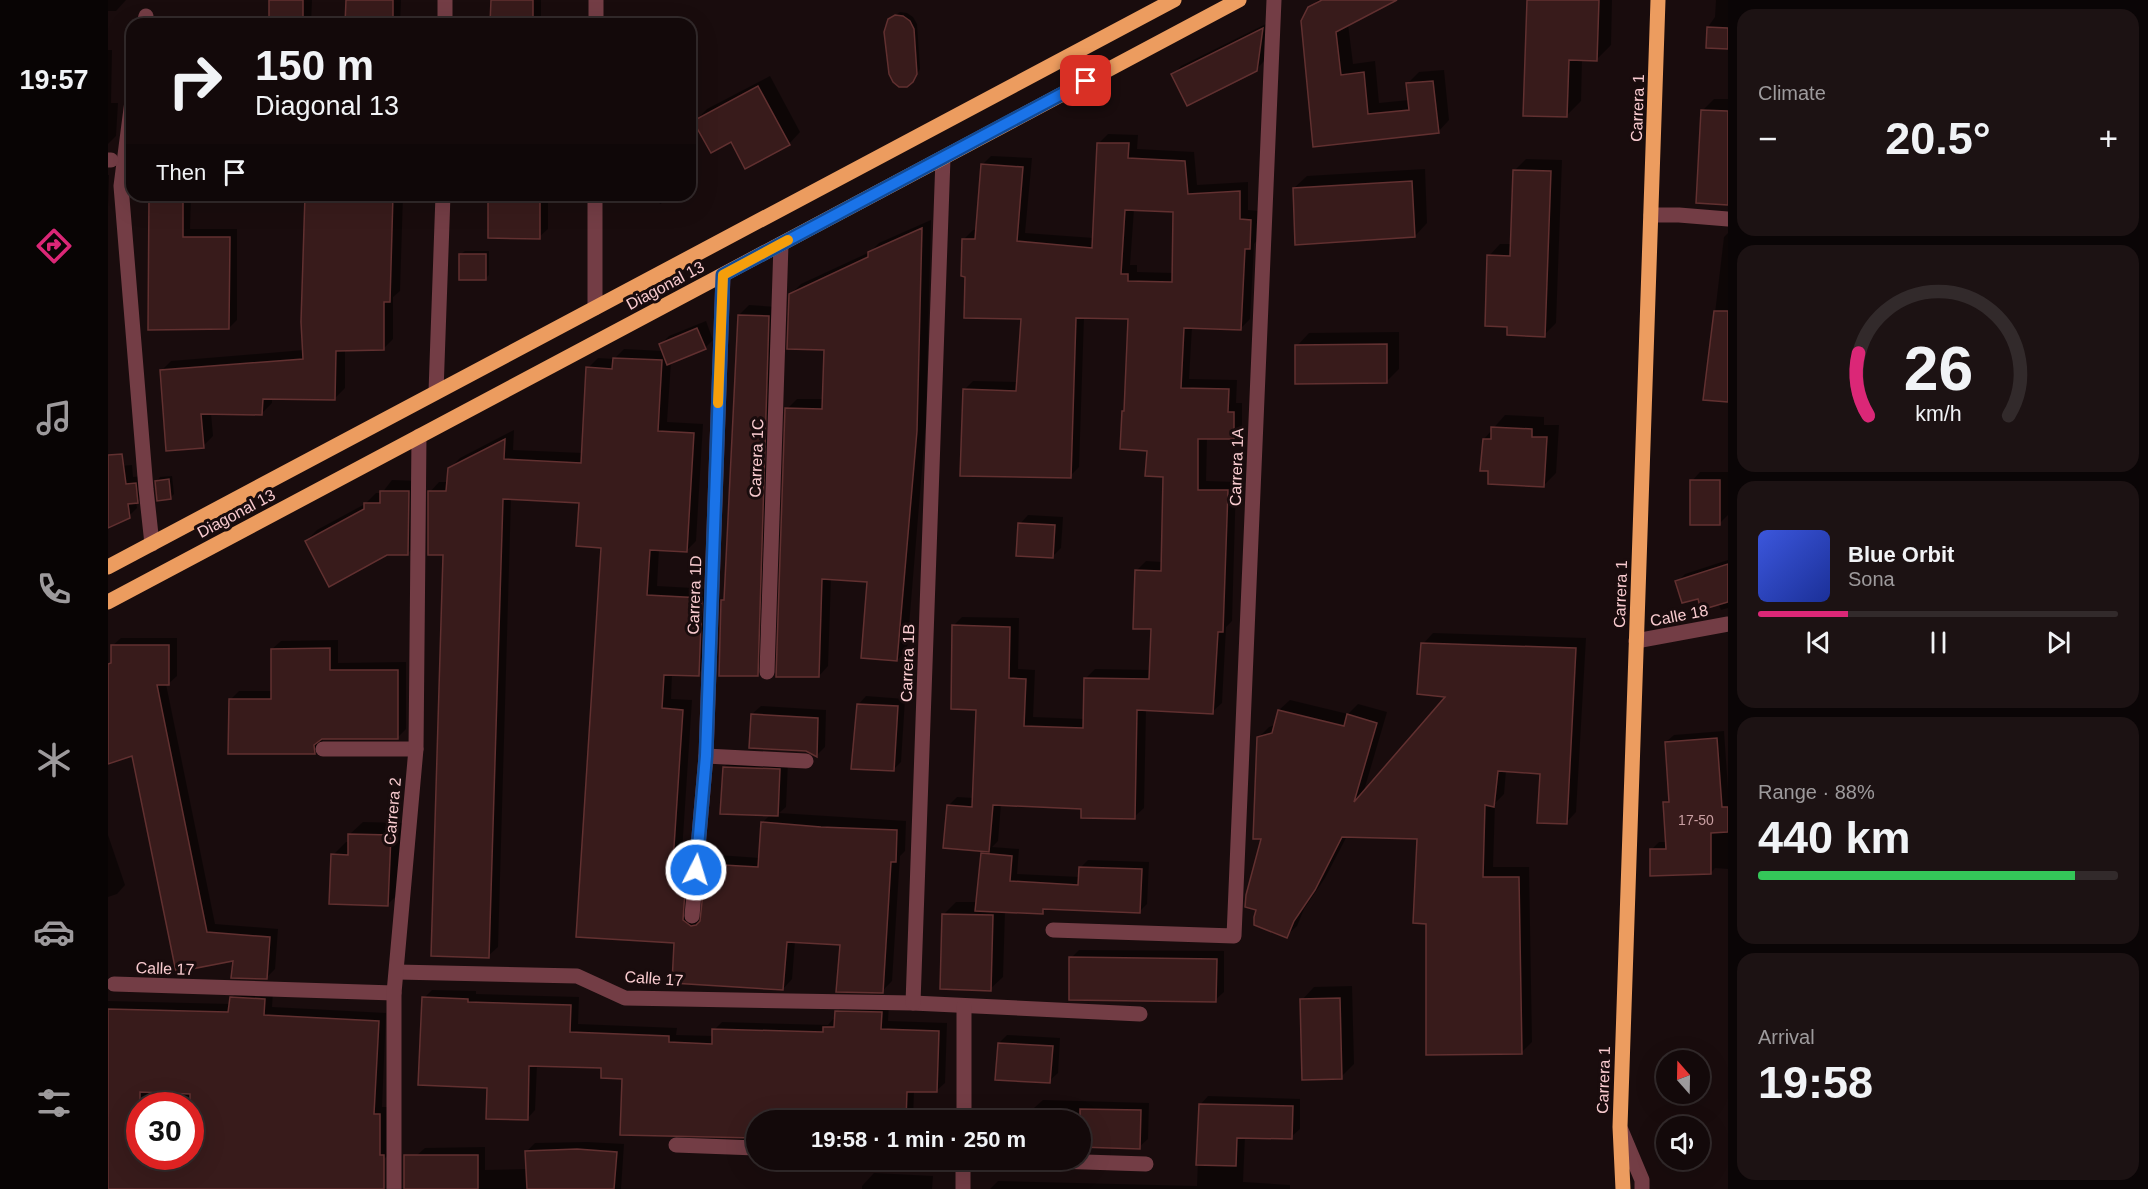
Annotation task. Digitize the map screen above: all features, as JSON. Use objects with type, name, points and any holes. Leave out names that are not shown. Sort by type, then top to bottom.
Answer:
[{"type":"main road","name":"Diagonal 13","points":[[108,567],[1174,0]]},
{"type":"main road","name":"Diagonal 13","points":[[108,602],[1239,0]]},
{"type":"main road","name":"Carrera 1","points":[[1623,1189],[1620,1127],[1658,0]]},
{"type":"street","points":[[445,0],[445,18]]},
{"type":"street","points":[[596,0],[596,18]]},
{"type":"street","name":"Carrera 1A","points":[[1053,930],[1233,936],[1274,0]]},
{"type":"street","points":[[126,147],[121,186],[152,543]]},
{"type":"street","name":"Carrera 1B","points":[[913,1003],[943,158]]},
{"type":"street","points":[[436,392],[442,201]]},
{"type":"street","points":[[595,201],[595,308]]},
{"type":"street","points":[[1651,215],[1728,219]]},
{"type":"street","name":"Carrera 1C","points":[[766,672],[781,244]]},
{"type":"street","name":"Carrera 1D","points":[[692,916],[706,756],[723,275]]},
{"type":"street","name":"Carrera 2","points":[[394,1189],[394,993],[416,749],[419,436]]},
{"type":"street","name":"Calle 18","points":[[1636,641],[1728,624]]},
{"type":"street","points":[[323,749],[416,749]]},
{"type":"street","points":[[706,756],[806,760]]},
{"type":"street","name":"Calle 17","points":[[397,972],[576,976],[625,998],[913,1003]]},
{"type":"street","name":"Calle 17","points":[[114,984],[394,993]]},
{"type":"street","points":[[913,1003],[1140,1014]]},
{"type":"street","points":[[964,1006],[964,1110]]},
{"type":"street","points":[[1620,1127],[1642,1180],[1642,1189]]},
{"type":"street","points":[[676,1145],[746,1148]]},
{"type":"street","points":[[1091,1162],[1146,1164]]},
{"type":"street","points":[[963,1170],[963,1189]]},
{"type":"building","points":[[269,0],[303,0],[303,18],[269,18]]},
{"type":"building","points":[[346,0],[393,0],[393,18],[345,18]]},
{"type":"building","points":[[491,0],[533,0],[533,18],[490,18]]},
{"type":"building","points":[[1322,0],[1397,0],[1336,32],[1341,75],[1364,72],[1368,114],[1409,110],[1406,83],[1433,81],[1439,133],[1313,147],[1301,21],[1308,7]]},
{"type":"building","points":[[1527,0],[1599,0],[1597,61],[1569,60],[1567,117],[1523,116]]},
{"type":"building","points":[[895,15],[903,16],[910,21],[914,29],[917,74],[907,87],[899,87],[889,74],[884,32],[888,19]]},
{"type":"building","points":[[1707,27],[1728,28],[1728,49],[1706,48]]},
{"type":"building","points":[[1263,28],[1257,71],[1187,106],[1171,74]]},
{"type":"building","points":[[758,86],[790,145],[745,169],[731,142],[711,153],[696,126],[696,119]]},
{"type":"building","points":[[1701,110],[1728,111],[1728,205],[1696,203]]},
{"type":"building","points":[[1097,143],[1129,143],[1128,158],[1185,161],[1188,194],[1240,191],[1240,219],[1251,220],[1250,249],[1245,249],[1241,330],[1184,328],[1181,388],[1229,389],[1228,412],[1234,412],[1234,439],[1198,439],[1198,490],[1228,490],[1223,632],[1218,632],[1213,714],[1137,710],[1135,819],[1081,818],[1081,809],[993,805],[989,852],[943,848],[947,805],[972,807],[976,710],[951,709],[952,625],[1010,627],[1009,678],[1026,679],[1024,726],[1083,728],[1084,678],[1149,679],[1151,629],[1133,629],[1135,570],[1161,571],[1163,477],[1145,476],[1147,451],[1120,449],[1128,319],[1076,318],[1071,478],[960,476],[963,389],[1016,391],[1021,319],[964,318],[965,277],[961,276],[962,239],[975,239],[981,164],[1023,167],[1017,241],[1092,248]],"holes":[[[1125,210],[1173,212],[1172,282],[1128,281],[1128,274],[1121,274]]]},
{"type":"building","points":[[1513,170],[1551,171],[1545,337],[1507,335],[1507,327],[1485,326],[1487,255],[1510,256]]},
{"type":"building","points":[[1412,181],[1415,237],[1295,245],[1293,188]]},
{"type":"building","points":[[149,201],[183,201],[183,237],[230,237],[229,329],[148,330]]},
{"type":"building","points":[[305,201],[393,201],[390,302],[384,302],[384,350],[336,351],[335,400],[263,399],[262,415],[201,414],[204,448],[166,451],[160,370],[303,359],[301,322]]},
{"type":"building","points":[[488,201],[540,201],[540,239],[488,238]]},
{"type":"building","points":[[922,228],[917,431],[897,661],[861,658],[867,582],[822,579],[819,677],[776,677],[785,408],[822,409],[824,350],[787,349],[789,294],[868,257],[868,252]]},
{"type":"building","points":[[459,254],[486,254],[486,280],[459,280]]},
{"type":"building","points":[[1714,311],[1728,311],[1728,402],[1703,400]]},
{"type":"building","points":[[738,315],[769,316],[758,676],[719,676],[721,600],[724,600]]},
{"type":"building","points":[[697,328],[706,349],[667,365],[659,344]]},
{"type":"building","points":[[1387,344],[1387,383],[1295,384],[1295,345]]},
{"type":"building","points":[[613,358],[662,360],[658,431],[694,433],[687,552],[650,550],[647,595],[702,598],[699,676],[664,675],[662,708],[683,710],[673,862],[687,862],[683,920],[691,926],[700,921],[706,864],[758,867],[761,822],[897,830],[896,862],[891,862],[883,993],[836,992],[840,945],[787,942],[783,990],[672,983],[674,943],[576,937],[601,548],[576,546],[579,503],[503,499],[489,958],[431,956],[443,555],[428,555],[428,491],[446,491],[448,468],[505,439],[504,459],[581,463],[586,367],[612,369]]},
{"type":"building","points":[[1491,427],[1532,429],[1532,437],[1547,437],[1544,487],[1488,484],[1488,471],[1480,471],[1483,439],[1491,439]]},
{"type":"building","points":[[122,454],[126,484],[136,483],[138,503],[128,504],[130,518],[108,528],[108,455]]},
{"type":"building","points":[[169,479],[171,499],[157,501],[155,481]]},
{"type":"building","points":[[1690,480],[1720,480],[1720,525],[1690,525]]},
{"type":"building","points":[[380,491],[409,491],[408,555],[387,555],[329,587],[305,541],[364,509],[364,503],[380,503]]},
{"type":"building","points":[[1018,523],[1055,525],[1053,558],[1016,556]]},
{"type":"building","points":[[1728,564],[1728,602],[1701,610],[1698,599],[1682,603],[1675,581]]},
{"type":"building","points":[[1421,643],[1576,648],[1567,824],[1537,823],[1540,774],[1498,771],[1494,807],[1485,805],[1483,877],[1519,877],[1522,1054],[1426,1055],[1426,924],[1413,923],[1417,839],[1342,837],[1315,890],[1294,921],[1287,938],[1254,925],[1256,910],[1245,907],[1261,839],[1253,839],[1257,737],[1272,733],[1278,710],[1344,726],[1347,714],[1377,723],[1354,802],[1445,697],[1417,694]]},
{"type":"building","points":[[111,645],[169,645],[169,685],[157,685],[207,932],[270,937],[267,979],[231,978],[233,961],[176,972],[132,756],[108,764],[108,664],[111,663]]},
{"type":"building","points":[[330,648],[330,670],[398,670],[398,739],[322,739],[314,745],[315,754],[228,754],[229,699],[271,699],[271,649]]},
{"type":"building","points":[[857,704],[898,706],[894,771],[851,769]]},
{"type":"building","points":[[751,714],[818,718],[817,757],[806,751],[749,748]]},
{"type":"building","points":[[1717,738],[1722,807],[1728,807],[1728,832],[1711,833],[1711,874],[1650,876],[1650,849],[1666,849],[1663,802],[1669,802],[1665,742]]},
{"type":"building","points":[[723,767],[780,769],[778,816],[720,814]]},
{"type":"building","points":[[348,834],[391,835],[388,906],[329,904],[331,854],[348,855]]},
{"type":"building","points":[[981,853],[1012,856],[1010,881],[1078,885],[1079,867],[1142,869],[1140,913],[1043,909],[1043,914],[975,911]]},
{"type":"building","points":[[942,914],[993,915],[991,991],[940,989]]},
{"type":"building","points":[[1069,957],[1217,959],[1216,1002],[1069,1000]]},
{"type":"building","points":[[230,997],[265,999],[264,1015],[379,1021],[374,1114],[380,1114],[380,1155],[384,1155],[384,1189],[108,1189],[108,1009],[228,1012]]},
{"type":"building","points":[[422,997],[468,999],[468,1002],[571,1005],[570,1032],[669,1036],[669,1042],[712,1044],[712,1029],[823,1032],[823,1027],[834,1027],[835,1011],[882,1012],[881,1029],[939,1031],[937,1092],[907,1092],[906,1110],[746,1110],[746,1138],[620,1135],[622,1079],[601,1078],[601,1068],[529,1066],[528,1120],[486,1119],[487,1088],[418,1085]]},
{"type":"building","points":[[1340,998],[1342,1079],[1302,1080],[1300,999]]},
{"type":"building","points":[[998,1043],[1053,1046],[1050,1083],[995,1080]]},
{"type":"building","points":[[1199,1104],[1293,1106],[1292,1139],[1237,1138],[1236,1166],[1196,1165]]},
{"type":"building","points":[[1080,1109],[1141,1110],[1140,1149],[1091,1147],[1091,1110]]},
{"type":"building","points":[[577,1149],[617,1152],[614,1189],[527,1189],[525,1151]]},
{"type":"building","points":[[404,1155],[478,1155],[478,1189],[404,1189]]},
{"type":"slow traffic","points":[[718,403],[723,275],[788,240]]},
{"type":"route","points":[[696,870],[706,756],[723,275],[1086,81]]}]
